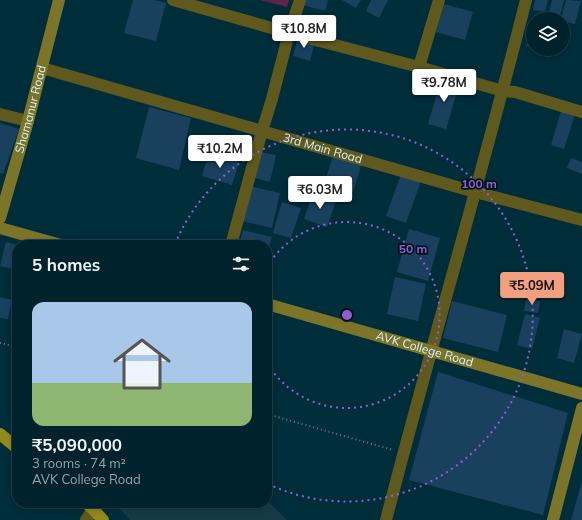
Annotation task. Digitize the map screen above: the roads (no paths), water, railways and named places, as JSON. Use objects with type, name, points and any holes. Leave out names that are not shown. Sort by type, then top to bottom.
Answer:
[{"type":"main road","name":"Shamanur Road","points":[[0,218],[28,121],[59,0]]},
{"type":"main road","points":[[0,228],[43,240]]},
{"type":"main road","name":"AVK College Road","points":[[272,305],[582,394]]},
{"type":"main road","points":[[553,520],[582,408]]},
{"type":"main road","points":[[0,434],[12,444]]},
{"type":"main road","points":[[91,508],[103,520]]},
{"type":"street","points":[[173,0],[503,91],[515,92],[582,112]]},
{"type":"street","points":[[233,240],[289,33],[300,0]]},
{"type":"street","points":[[419,67],[439,0]]},
{"type":"street","points":[[386,520],[403,453],[503,91],[526,0]]},
{"type":"street","name":"3rd Main Road","points":[[42,68],[475,192],[582,220]]},
{"type":"street","points":[[0,114],[28,121]]},
{"type":"street","points":[[86,520],[89,508]]}]
